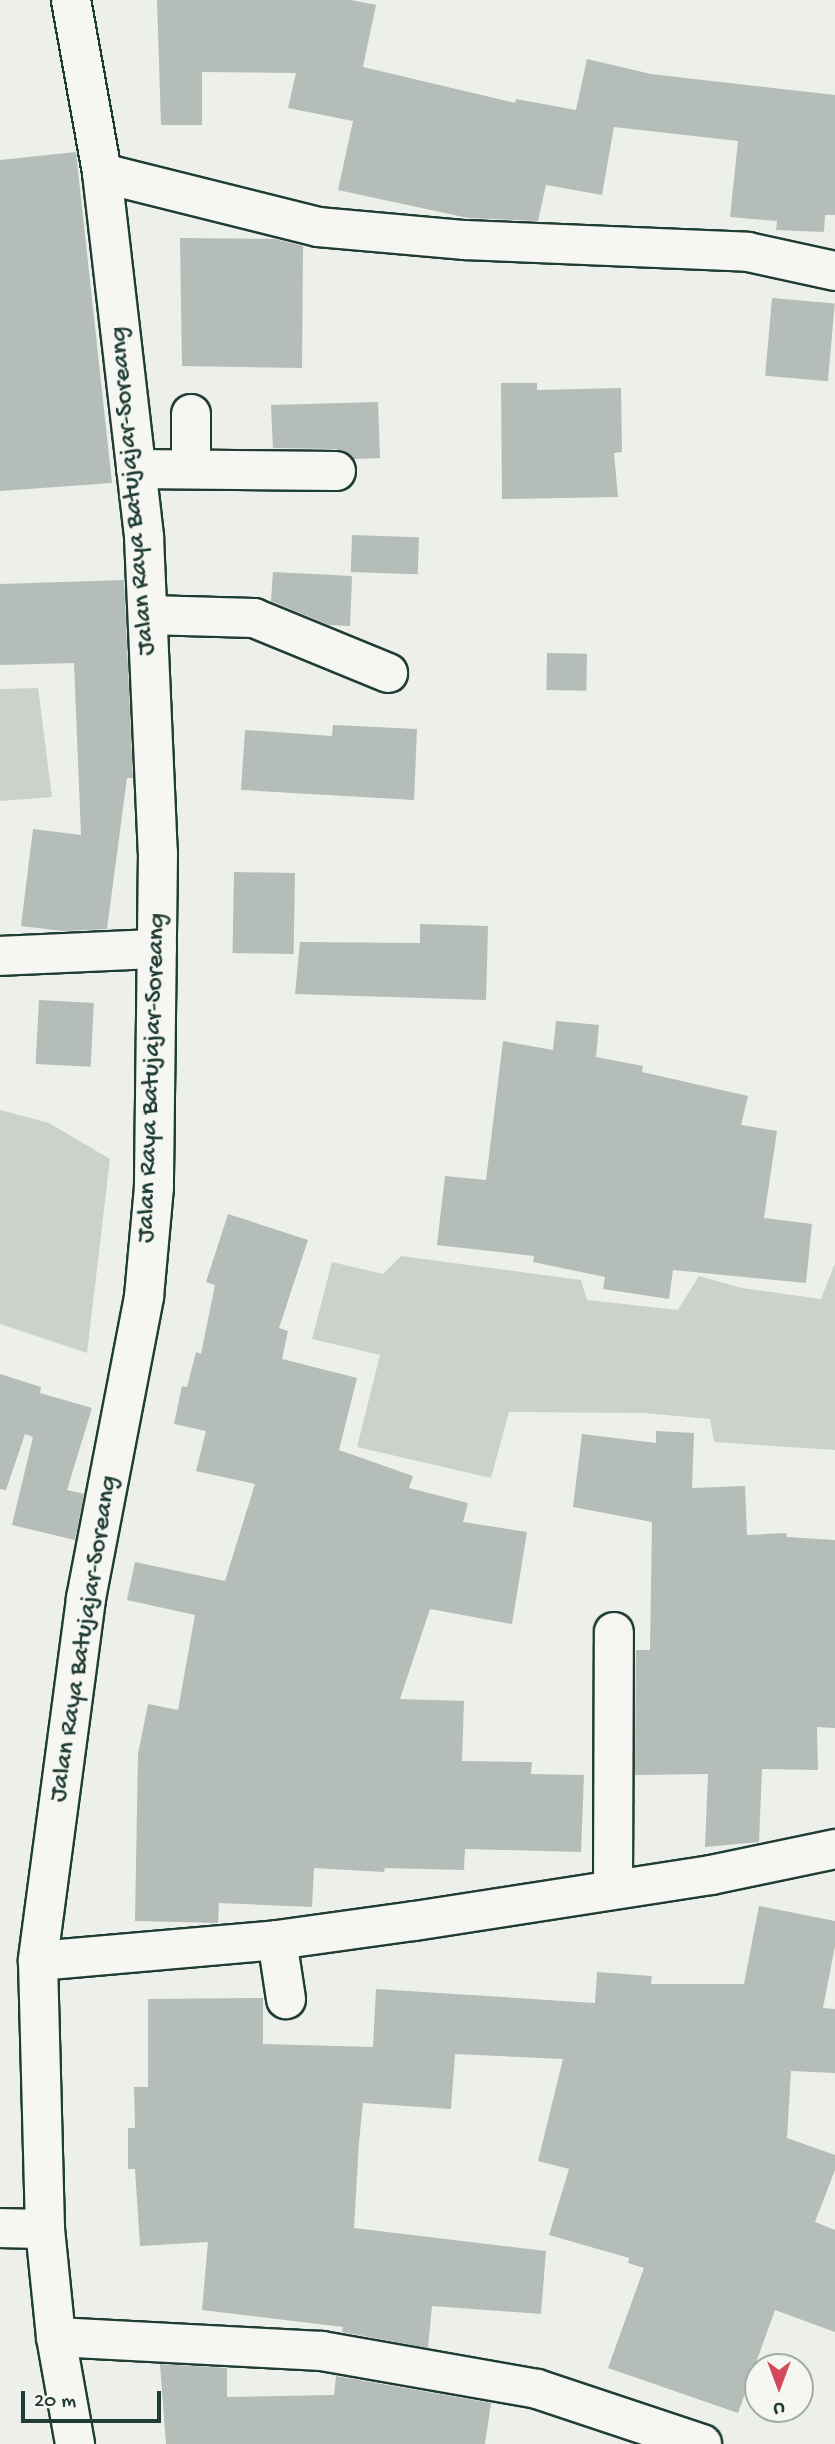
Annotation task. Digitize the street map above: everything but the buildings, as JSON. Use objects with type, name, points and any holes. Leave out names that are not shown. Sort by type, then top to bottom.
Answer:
[{"type":"main road","name":"Jalan Raya Batujajar-Soreang","points":[[71,0],[102,173],[136,470],[148,615],[158,852],[155,1187],[144,1297],[86,1599],[38,1961],[44,2229],[56,2337],[75,2444]]},
{"type":"main road","points":[[102,173],[318,227],[465,240],[748,253],[835,271]]},
{"type":"main road","points":[[191,414],[191,470]]},
{"type":"main road","points":[[136,470],[336,471]]},
{"type":"main road","points":[[148,615],[254,618],[388,673]]},
{"type":"main road","points":[[0,956],[157,949]]},
{"type":"main road","points":[[613,1887],[614,1632]]},
{"type":"main road","points":[[38,1961],[277,1940],[739,1870],[835,1849]]},
{"type":"main road","points":[[277,1940],[286,1999]]},
{"type":"main road","points":[[0,2228],[44,2229]]},
{"type":"main road","points":[[56,2337],[322,2351],[537,2389],[702,2444]]},
{"type":"shaded area","points":[[38,688],[52,797],[0,801],[0,689]]},
{"type":"shaded area","points":[[0,1110],[49,1123],[110,1159],[87,1353],[0,1324]]},
{"type":"shaded area","points":[[401,1256],[581,1280],[587,1300],[678,1310],[699,1276],[742,1288],[821,1299],[835,1263],[835,1450],[714,1442],[710,1419],[644,1413],[509,1412],[491,1478],[357,1447],[380,1355],[312,1339],[332,1262],[383,1274]]}]
